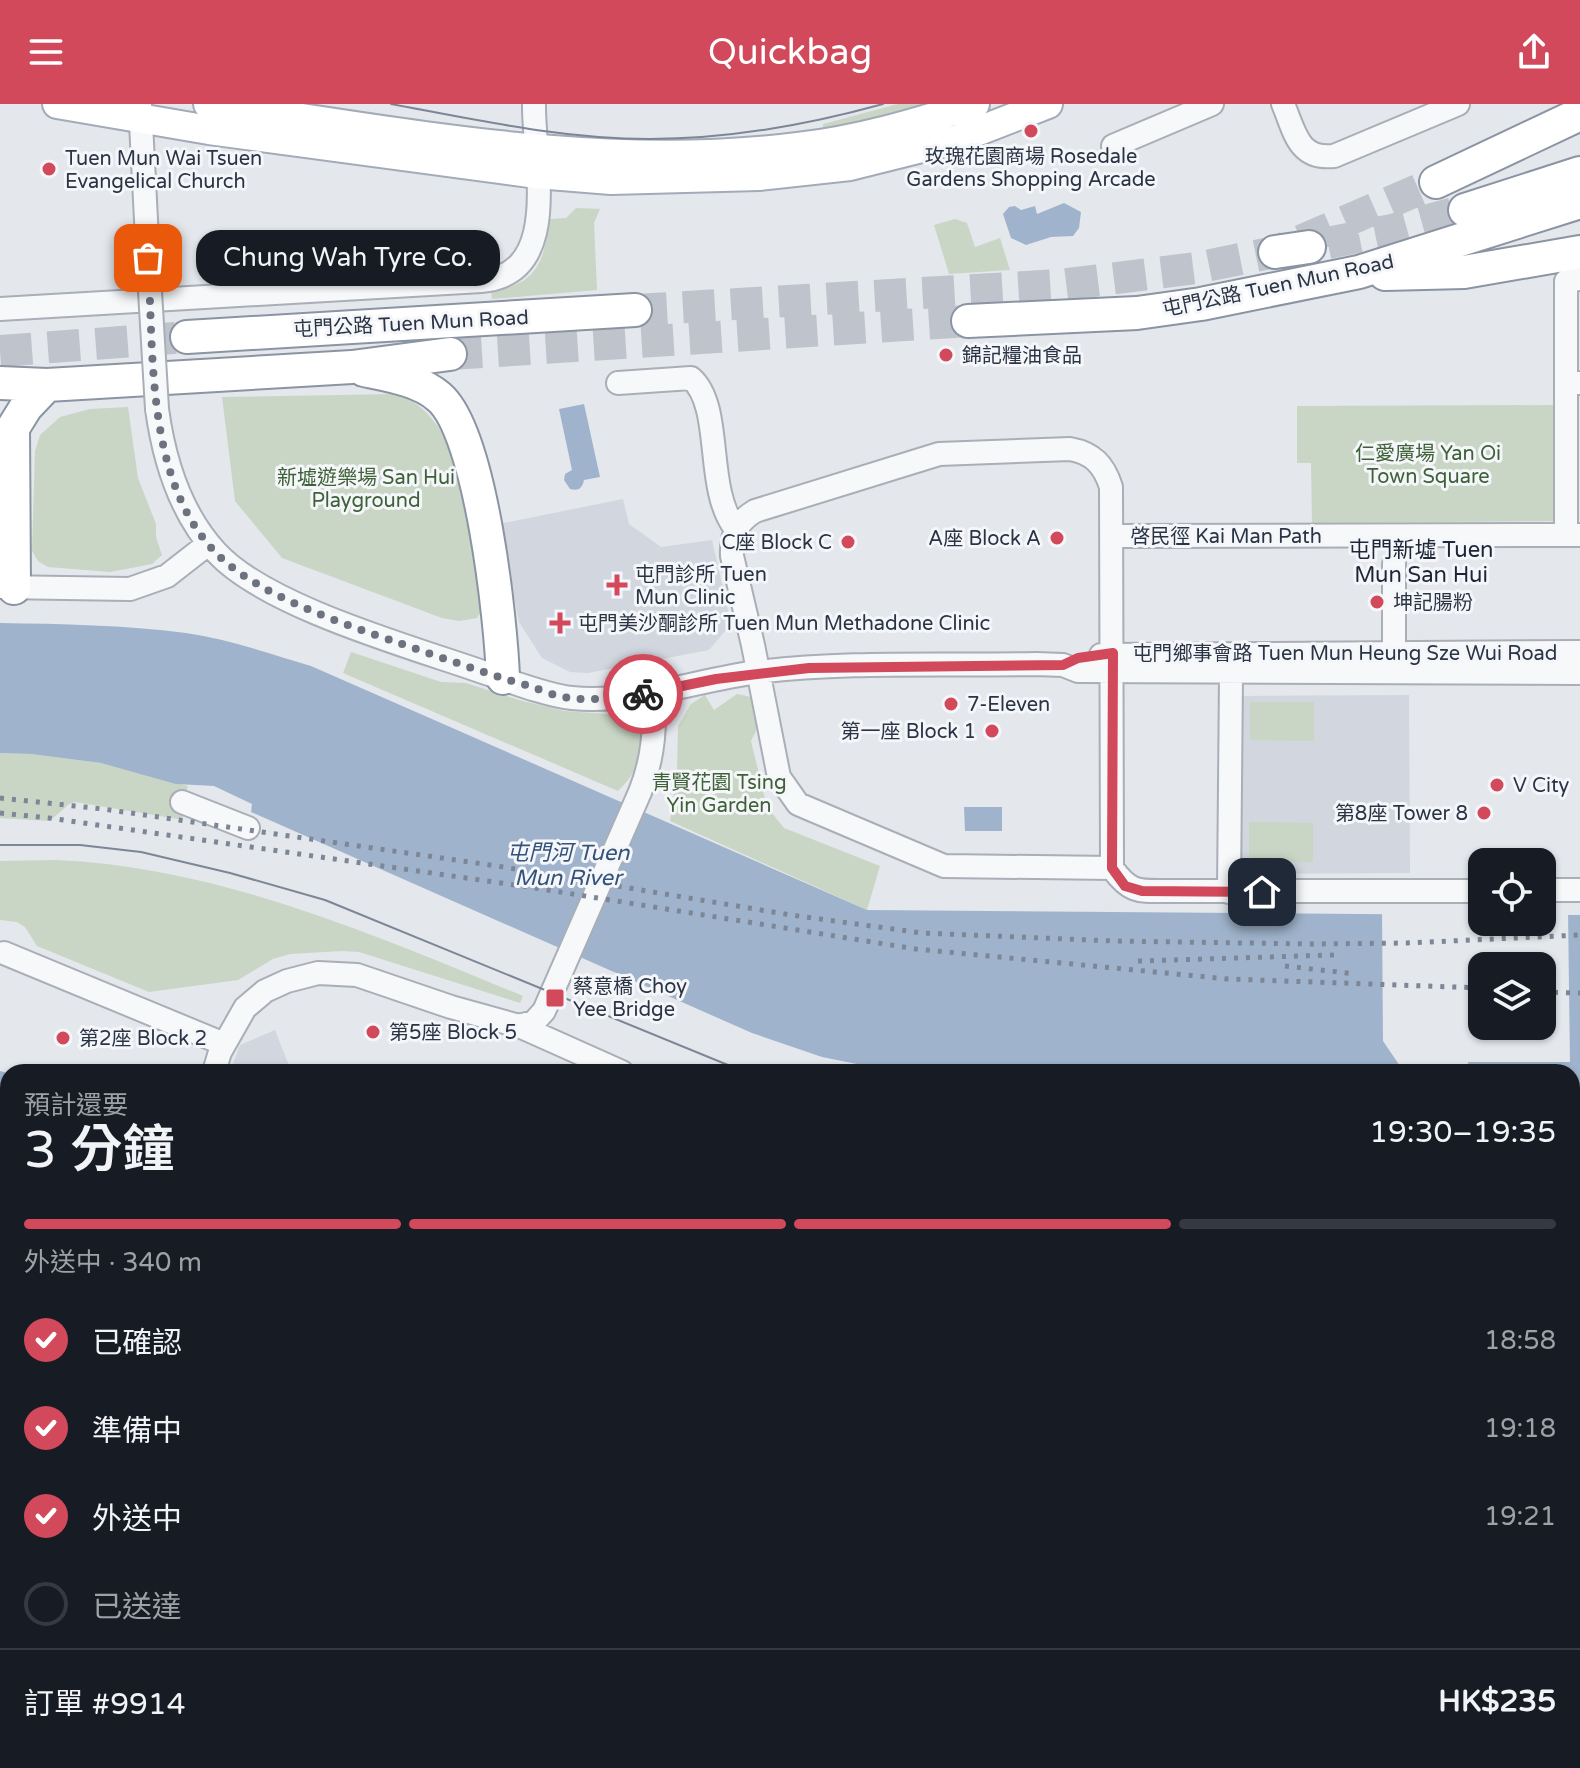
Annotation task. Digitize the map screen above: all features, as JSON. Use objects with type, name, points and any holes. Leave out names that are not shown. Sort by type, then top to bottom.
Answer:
[{"type":"highway","points":[[1436,182],[1580,114]]},
{"type":"highway","points":[[1465,210],[1580,173]]},
{"type":"highway","name":"屯門公路 Tuen Mun Road","points":[[968,321],[1137,313],[1201,304],[1359,272],[1580,202]]},
{"type":"highway","name":"屯門公路 Tuen Mun Road","points":[[1275,252],[1309,247]]},
{"type":"highway","points":[[1359,272],[1396,275],[1464,272],[1580,252]]},
{"type":"highway","name":"屯門公路 Tuen Mun Road","points":[[187,337],[635,310]]},
{"type":"highway","name":"屯門公路 Tuen Mun Road","points":[[0,383],[47,385],[352,367],[450,354]]},
{"type":"highway","points":[[352,367],[430,391],[446,405],[458,423],[469,451],[499,610],[503,678]]},
{"type":"highway","points":[[7,588],[13,428],[26,407],[47,385]]},
{"type":"main road","points":[[57,104],[141,111],[209,130],[536,162],[754,152],[847,139],[975,104]]},
{"type":"main road","points":[[208,104],[536,162],[611,180],[820,171],[934,147],[1048,104]]},
{"type":"street","points":[[0,309],[499,279],[518,267],[530,249],[538,204],[534,104]]},
{"type":"street","points":[[1113,146],[1212,104]]},
{"type":"street","points":[[1283,104],[1307,153],[1319,157],[1334,156],[1458,104]]},
{"type":"street","name":"屯門鄉事會路 Tuen Mun Heung Sze Wui Road","points":[[141,111],[157,409],[169,467],[188,512],[208,544],[235,569],[278,595],[375,635],[570,698],[653,693],[758,672],[809,668],[1063,665],[1078,658],[1580,673]]},
{"type":"street","points":[[1573,535],[1573,383],[1566,281],[1580,279]]},
{"type":"street","points":[[618,383],[691,378],[700,385],[707,406],[719,494],[725,514],[735,528]]},
{"type":"street","points":[[1112,868],[944,866],[798,804],[779,777],[732,556],[731,542],[735,528],[755,511],[939,454],[1081,451],[1101,465],[1111,487],[1112,868],[1125,886],[1142,891],[1468,891]]},
{"type":"street","name":"啓民徑 Kai Man Path","points":[[1112,536],[1573,535]]},
{"type":"street","points":[[7,588],[130,589],[167,576],[208,544]]},
{"type":"street","points":[[1394,564],[1394,653]]},
{"type":"street","name":"屯門鄉事會路 Tuen Mun Heung Sze Wui Road","points":[[1113,661],[1394,653],[1580,652]]},
{"type":"street","points":[[1229,892],[1231,677]]},
{"type":"street","points":[[519,1026],[534,1022],[544,1011],[640,792],[656,726],[653,693]]},
{"type":"street","points":[[182,802],[248,828]]},
{"type":"street","points":[[1556,890],[1580,890]]},
{"type":"street","points":[[4,953],[224,1044]]},
{"type":"street","points":[[217,1064],[224,1044],[245,1008],[265,991],[318,973],[357,975],[519,1026],[604,1064]]},
{"type":"shaded area","name":"屯門診所 Tuen Mun Clinic","points":[[623,499],[629,524],[661,547],[712,540],[731,624],[709,650],[588,673],[570,672],[542,658],[519,622],[499,524]]},
{"type":"shaded area","points":[[1409,695],[1410,873],[1242,874],[1240,696]]},
{"type":"shaded area","points":[[275,1030],[288,1064],[233,1064],[240,1045]]},
{"type":"green space","points":[[898,104],[938,104],[823,132],[823,124]]},
{"type":"green space","points":[[576,208],[600,209],[594,223],[597,290],[492,299],[491,290],[519,283],[529,277],[545,247],[550,219],[566,218]]},
{"type":"green space","points":[[955,219],[967,223],[975,247],[1000,238],[1010,270],[949,274],[934,225]]},
{"type":"green space","name":"新墟遊樂場 San Hui Playground","points":[[396,394],[426,412],[440,430],[457,462],[482,610],[477,618],[459,621],[442,618],[282,558],[235,501],[222,397]]},
{"type":"green space","name":"仁愛廣場 Yan Oi Town Square","points":[[1557,405],[1558,521],[1312,523],[1311,463],[1297,463],[1297,406]]},
{"type":"green space","points":[[128,407],[138,478],[156,524],[156,537],[162,555],[152,564],[110,572],[48,567],[38,561],[32,551],[35,451],[40,435],[60,417],[90,409]]},
{"type":"green space","points":[[351,652],[441,682],[466,683],[564,711],[637,716],[647,725],[640,761],[618,791],[343,673]]},
{"type":"green space","name":"青賢花園 Tsing Yin Garden","points":[[737,694],[751,697],[757,729],[751,741],[767,807],[784,828],[880,866],[867,910],[670,821],[677,774],[678,726],[691,704],[705,695],[714,710]]},
{"type":"green space","points":[[1250,702],[1314,702],[1314,741],[1250,740]]},
{"type":"green space","points":[[0,753],[101,763],[188,786],[180,809],[190,813],[178,819],[75,802],[50,821],[0,818]]},
{"type":"green space","points":[[1249,822],[1313,823],[1313,862],[1249,861]]},
{"type":"green space","points":[[56,860],[117,865],[237,890],[353,928],[523,996],[520,1003],[359,952],[342,951],[290,954],[273,959],[238,980],[149,992],[37,946],[25,927],[17,922],[0,920],[0,861]]},
{"type":"water","points":[[1064,203],[1081,212],[1079,228],[1073,236],[1051,237],[1026,245],[1011,238],[1003,214],[1009,207],[1015,206],[1021,210],[1035,206],[1037,214]]},
{"type":"water","points":[[584,404],[600,477],[584,480],[581,487],[573,490],[564,480],[565,474],[572,470],[559,409]]},
{"type":"water","name":"屯門河 Tuen Mun River","points":[[0,623],[93,625],[186,633],[249,647],[311,666],[867,910],[1468,915],[1468,936],[1556,936],[1556,915],[1580,915],[1580,1064],[857,1064],[822,1057],[752,1033],[251,812],[252,804],[214,786],[176,784],[101,763],[0,753]]},
{"type":"water","points":[[964,807],[1002,807],[1002,831],[965,831]]},
{"type":"pier","points":[[1382,910],[1468,911],[1468,936],[1556,936],[1556,911],[1568,911],[1570,1062],[1399,1064],[1383,1041]]},
{"type":"tunnel","points":[[635,310],[1060,285],[1196,268],[1275,252],[1436,182]]},
{"type":"tunnel","points":[[1328,243],[1465,210]]},
{"type":"tunnel","points":[[450,354],[968,321]]},
{"type":"tunnel","points":[[0,351],[187,337]]},
{"type":"tram line","points":[[391,104],[552,132],[650,139],[768,129],[883,104]]},
{"type":"tram line","points":[[0,845],[80,845],[141,852],[325,900],[725,1064]]},
{"type":"railway","points":[[0,798],[103,809],[497,866],[791,915],[922,933],[1113,941],[1312,944],[1580,935]]},
{"type":"railway","points":[[0,813],[529,887],[916,949],[1228,979],[1468,988]]},
{"type":"railway","points":[[1138,961],[1334,955]]},
{"type":"railway","points":[[1285,966],[1356,974]]},
{"type":"railway","points":[[1556,992],[1580,993]]},
{"type":"way so far","points":[[148,258],[157,409],[164,450],[183,502],[218,555],[278,595],[375,635],[503,678],[570,698],[643,694]]},
{"type":"place","name":"玫瑰花園商場 Rosedale Gardens Shopping Arcade","points":[[1031,131]]},
{"type":"place","name":"Tuen Mun Wai Tsuen Evangelical Church","points":[[49,169]]},
{"type":"place","name":"Chung Wah Tyre Co.","points":[[148,258]]},
{"type":"place","name":"錦記糧油食品","points":[[946,355]]},
{"type":"place","name":"A座 Block A","points":[[1057,538]]},
{"type":"place","name":"C座 Block C","points":[[848,542]]},
{"type":"place","name":"屯門診所 Tuen Mun Clinic","points":[[617,585]]},
{"type":"place","name":"坤記腸粉","points":[[1377,602]]},
{"type":"place","name":"屯門美沙酮診所 Tuen Mun Methadone Clinic","points":[[560,623]]},
{"type":"place","name":"7-Eleven","points":[[951,704]]},
{"type":"place","name":"第一座 Block 1","points":[[992,731]]},
{"type":"place","name":"V City","points":[[1497,785]]},
{"type":"place","name":"第8座 Tower 8","points":[[1484,813]]},
{"type":"place","name":"蔡意橋 Choy Yee Bridge","points":[[555,998]]},
{"type":"place","name":"第5座 Block 5","points":[[373,1032]]},
{"type":"place","name":"第2座 Block 2","points":[[63,1038]]},
{"type":"district","name":"屯門新墟 Tuen Mun San Hui","points":[[1421,562]]},
{"type":"route","points":[[643,694],[758,672],[809,668],[1063,665],[1078,658],[1113,653],[1112,868],[1125,886],[1142,891],[1262,892]]}]
